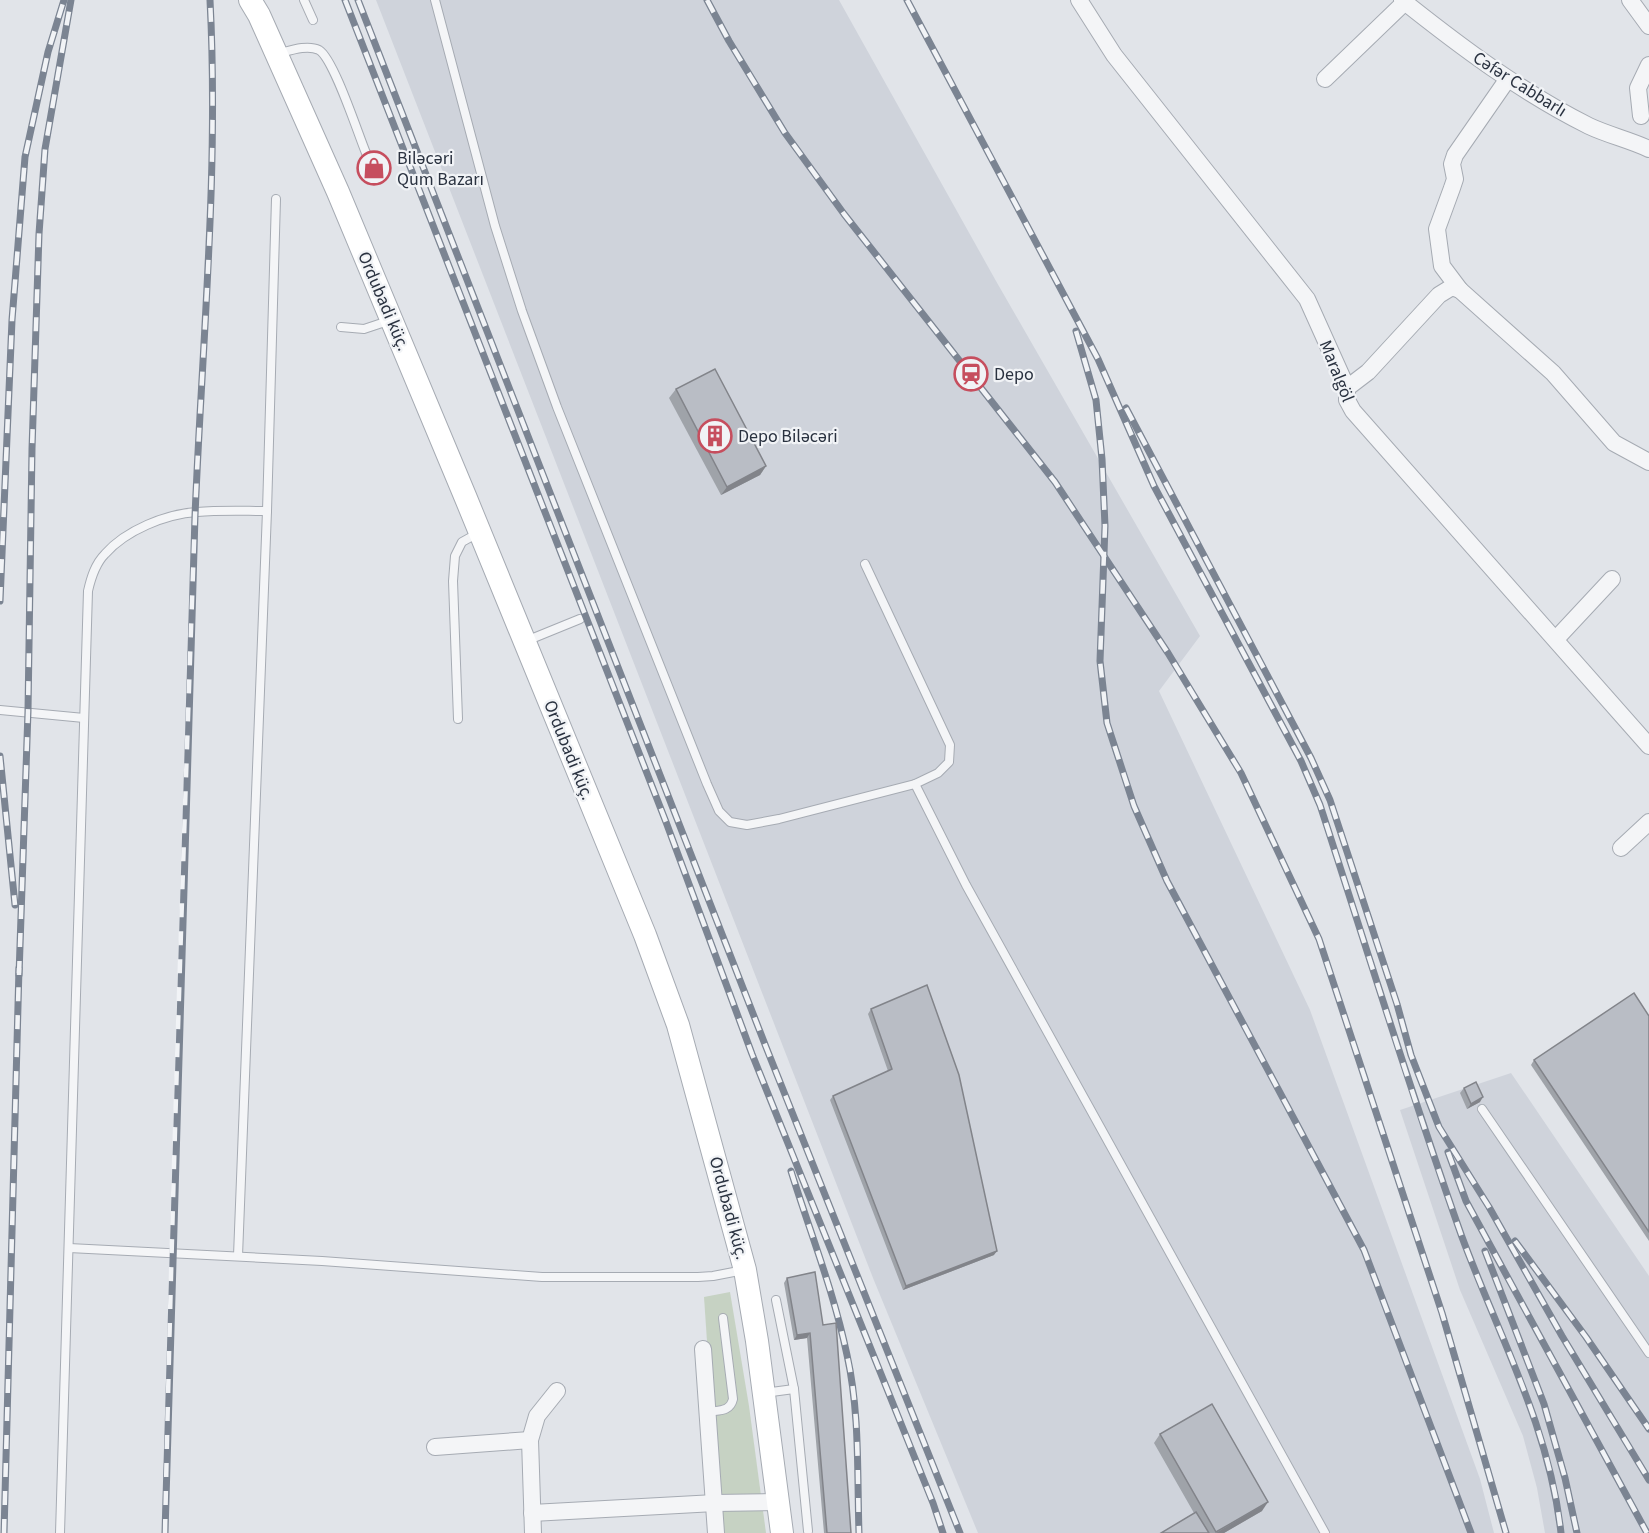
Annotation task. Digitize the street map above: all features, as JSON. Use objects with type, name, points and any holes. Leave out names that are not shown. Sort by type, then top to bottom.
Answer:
[{"type":"main road","name":"Ordubadi küç.","points":[[250,0],[330,173],[392,320],[660,974],[687,1056],[745,1270],[782,1533]]},
{"type":"street","name":"Maralgöl","points":[[1079,0],[1114,55],[1307,299],[1347,388],[1347,400],[1353,411],[1649,746]]},
{"type":"street","points":[[1630,0],[1649,26]]},
{"type":"street","points":[[1325,79],[1404,1]]},
{"type":"street","name":"Cəfər Cabbarlı","points":[[1404,1],[1507,80],[1590,126],[1649,149]]},
{"type":"street","points":[[1641,116],[1638,88],[1649,65]]},
{"type":"street","points":[[1507,80],[1455,155],[1452,164],[1455,179],[1437,229],[1442,266],[1460,290],[1553,373],[1614,443],[1649,462]]},
{"type":"street","points":[[1347,388],[1368,372],[1439,295],[1452,287],[1460,290]]},
{"type":"street","points":[[1556,639],[1612,579]]},
{"type":"street","points":[[1621,848],[1649,822]]},
{"type":"street","points":[[703,1349],[716,1533]]},
{"type":"street","points":[[534,1533],[530,1440],[537,1416],[557,1391]]},
{"type":"street","points":[[435,1447],[530,1440]]},
{"type":"street","points":[[532,1513],[715,1503],[778,1502]]},
{"type":"lane","points":[[304,0],[313,20]]},
{"type":"lane","points":[[435,0],[495,226],[522,311],[561,418],[719,811],[730,822],[747,825],[915,784],[938,773],[949,762],[951,745],[865,564]]},
{"type":"lane","points":[[276,54],[309,48],[320,51],[330,63],[366,153]]},
{"type":"lane","points":[[238,1256],[267,511],[276,199]]},
{"type":"lane","points":[[340,327],[364,329],[392,320]]},
{"type":"lane","points":[[60,1533],[88,591],[93,571],[104,554],[120,540],[138,530],[177,515],[196,512],[267,511]]},
{"type":"lane","points":[[458,719],[453,581],[455,556],[462,542],[480,532]]},
{"type":"lane","points":[[525,642],[580,619]]},
{"type":"lane","points":[[0,710],[84,718]]},
{"type":"lane","points":[[915,784],[966,885],[1325,1533]]},
{"type":"lane","points":[[1482,1109],[1649,1353]]},
{"type":"lane","points":[[69,1248],[238,1256],[542,1277],[698,1277],[745,1270]]},
{"type":"lane","points":[[776,1300],[794,1389],[808,1532]]},
{"type":"lane","points":[[708,1412],[727,1410],[732,1406],[723,1318]]},
{"type":"lane","points":[[764,1393],[794,1389]]},
{"type":"shaded area","points":[[376,0],[839,0],[996,281],[1200,636],[1159,691],[1310,1010],[1480,1479],[1494,1533],[978,1533],[873,1278]]},
{"type":"shaded area","points":[[1511,1073],[1649,1276],[1649,1533],[1545,1533],[1537,1488],[1523,1436],[1460,1290],[1400,1110]]},
{"type":"green space","points":[[730,1292],[749,1406],[766,1533],[720,1533],[704,1297]]},
{"type":"building","name":"Depo Biləcəri","points":[[715,369],[766,466],[727,487],[676,389]]},
{"type":"building","points":[[927,985],[959,1075],[997,1251],[906,1286],[833,1096],[892,1069],[871,1009]]},
{"type":"building","points":[[1634,993],[1649,1016],[1649,1232],[1534,1060]]},
{"type":"building","points":[[1476,1082],[1483,1097],[1471,1104],[1464,1088]]},
{"type":"building","points":[[815,1272],[823,1325],[836,1323],[851,1533],[827,1533],[810,1333],[797,1335],[787,1278]]},
{"type":"building","points":[[1212,1404],[1268,1502],[1216,1532],[1160,1434]]},
{"type":"building","points":[[1196,1512],[1209,1533],[1161,1533]]},
{"type":"railway","points":[[0,601],[12,320],[25,157],[48,52],[64,0]]},
{"type":"railway","points":[[19,975],[28,711],[32,449],[39,234],[45,149],[71,0]]},
{"type":"railway","points":[[165,1533],[174,1152],[195,516],[211,194],[210,0]]},
{"type":"railway","points":[[345,0],[666,822],[752,1054],[933,1503],[943,1533]]},
{"type":"railway","points":[[358,0],[766,1047],[960,1533]]},
{"type":"railway","points":[[707,0],[785,133],[844,214],[1055,482],[1168,653],[1241,773],[1319,939],[1442,1313],[1506,1533]]},
{"type":"railway","points":[[907,0],[1098,359],[1154,486],[1301,761],[1320,805],[1443,1183],[1476,1274],[1534,1418],[1555,1493],[1561,1533]]},
{"type":"railway","points":[[1076,331],[1096,400],[1102,459],[1105,526],[1100,661],[1107,723],[1134,806],[1167,881],[1364,1250],[1471,1533]]},
{"type":"railway","points":[[1126,408],[1311,758],[1330,800],[1397,1004],[1411,1055],[1439,1127],[1489,1207],[1562,1336],[1649,1480]]},
{"type":"railway","points":[[0,756],[15,905]]},
{"type":"railway","points":[[4,1533],[19,968]]},
{"type":"railway","points":[[1448,1152],[1466,1201],[1647,1533]]},
{"type":"railway","points":[[791,1171],[842,1332],[851,1377],[857,1444],[859,1533]]},
{"type":"railway","points":[[1515,1241],[1586,1337],[1649,1429]]},
{"type":"railway","points":[[1485,1251],[1544,1404],[1565,1478],[1577,1533]]},
{"type":"place","name":"Biləcəri Qum Bazarı","points":[[374,168]]},
{"type":"place","name":"Depo","points":[[971,374]]},
{"type":"place","name":"Depo Biləcəri","points":[[715,436]]}]
